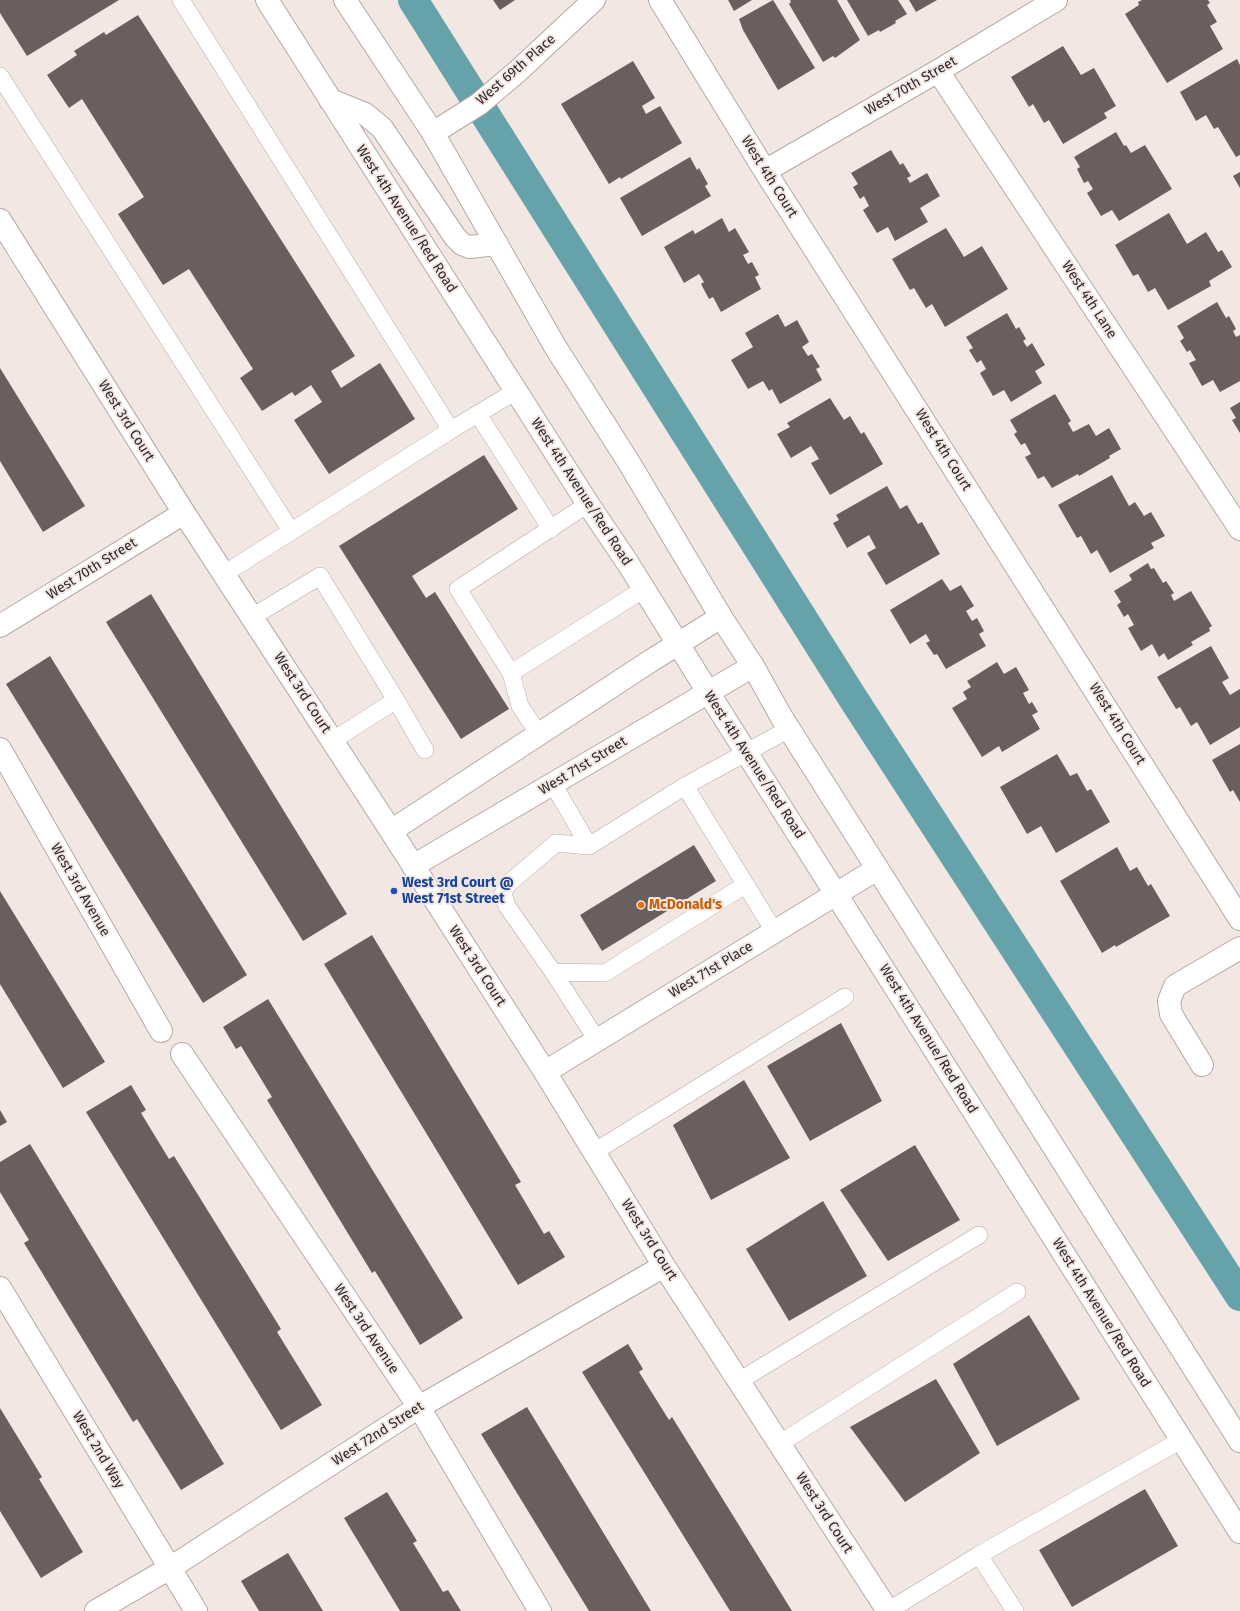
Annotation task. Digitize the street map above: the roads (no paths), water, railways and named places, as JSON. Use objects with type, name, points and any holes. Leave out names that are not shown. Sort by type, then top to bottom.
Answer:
[{"type":"street","name":"West 4th Avenue/Red Road","points":[[267,0],[588,504],[644,589],[1240,1532]]},
{"type":"street","points":[[345,0],[432,133],[556,348],[628,461],[721,617],[753,666],[789,729],[1240,1441]]},
{"type":"street","name":"West 69th Place","points":[[432,133],[479,104],[518,71],[594,0]]},
{"type":"street","name":"West 4th Court","points":[[660,0],[765,171],[1234,895],[1240,919]]},
{"type":"street","name":"West 70th Street","points":[[765,171],[938,71],[1056,0]]},
{"type":"street","name":"West 4th Lane","points":[[938,71],[1240,529]]},
{"type":"street","points":[[330,100],[365,114],[382,128],[455,237],[462,244],[469,247],[497,244]]},
{"type":"street","name":"West 3rd Court","points":[[0,220],[184,513],[391,831],[545,1072],[664,1266],[888,1611]]},
{"type":"street","name":"West 70th Street","points":[[0,626],[184,513]]},
{"type":"street","points":[[391,831],[721,617]]},
{"type":"street","name":"West 71st Street","points":[[413,866],[753,666]]},
{"type":"street","name":"West 3rd Avenue","points":[[0,749],[161,1031]]},
{"type":"street","name":"West 71st Place","points":[[545,1072],[877,869]]},
{"type":"street","points":[[1202,1065],[1171,1014],[1169,1001],[1175,986],[1240,948]]},
{"type":"street","name":"West 3rd Avenue","points":[[182,1054],[419,1407],[540,1611]]},
{"type":"street","name":"West 72nd Street","points":[[96,1611],[170,1568],[419,1407],[664,1266]]},
{"type":"street","name":"West 2nd Way","points":[[0,1288],[196,1611]]},
{"type":"lane","points":[[181,0],[451,430]]},
{"type":"lane","points":[[0,76],[291,531]]},
{"type":"lane","points":[[224,574],[451,430],[516,391]]},
{"type":"lane","points":[[478,414],[550,529]]},
{"type":"lane","points":[[539,734],[520,706],[511,672],[458,589],[588,504]]},
{"type":"lane","points":[[252,617],[320,576],[425,750]]},
{"type":"lane","points":[[511,672],[644,589]]},
{"type":"lane","points":[[332,741],[396,700]]},
{"type":"lane","points":[[597,1040],[553,972],[507,906],[504,894],[507,885],[556,843],[589,846],[685,786],[789,729]]},
{"type":"lane","points":[[553,784],[589,846]]},
{"type":"lane","points":[[685,786],[774,931]]},
{"type":"lane","points":[[553,972],[605,973],[745,886]]},
{"type":"lane","points":[[594,1152],[845,997]]},
{"type":"lane","points":[[739,1381],[979,1235]]},
{"type":"lane","points":[[779,1444],[1017,1292]]},
{"type":"lane","points":[[888,1611],[979,1555],[1181,1440]]},
{"type":"lane","points":[[979,1555],[1015,1611]]},
{"type":"waterway","points":[[413,0],[854,700],[1240,1296]]},
{"type":"place","name":"West 3rd Court @ West 71st Street","points":[[394,891]]},
{"type":"place","name":"McDonald's","points":[[641,905]]}]
